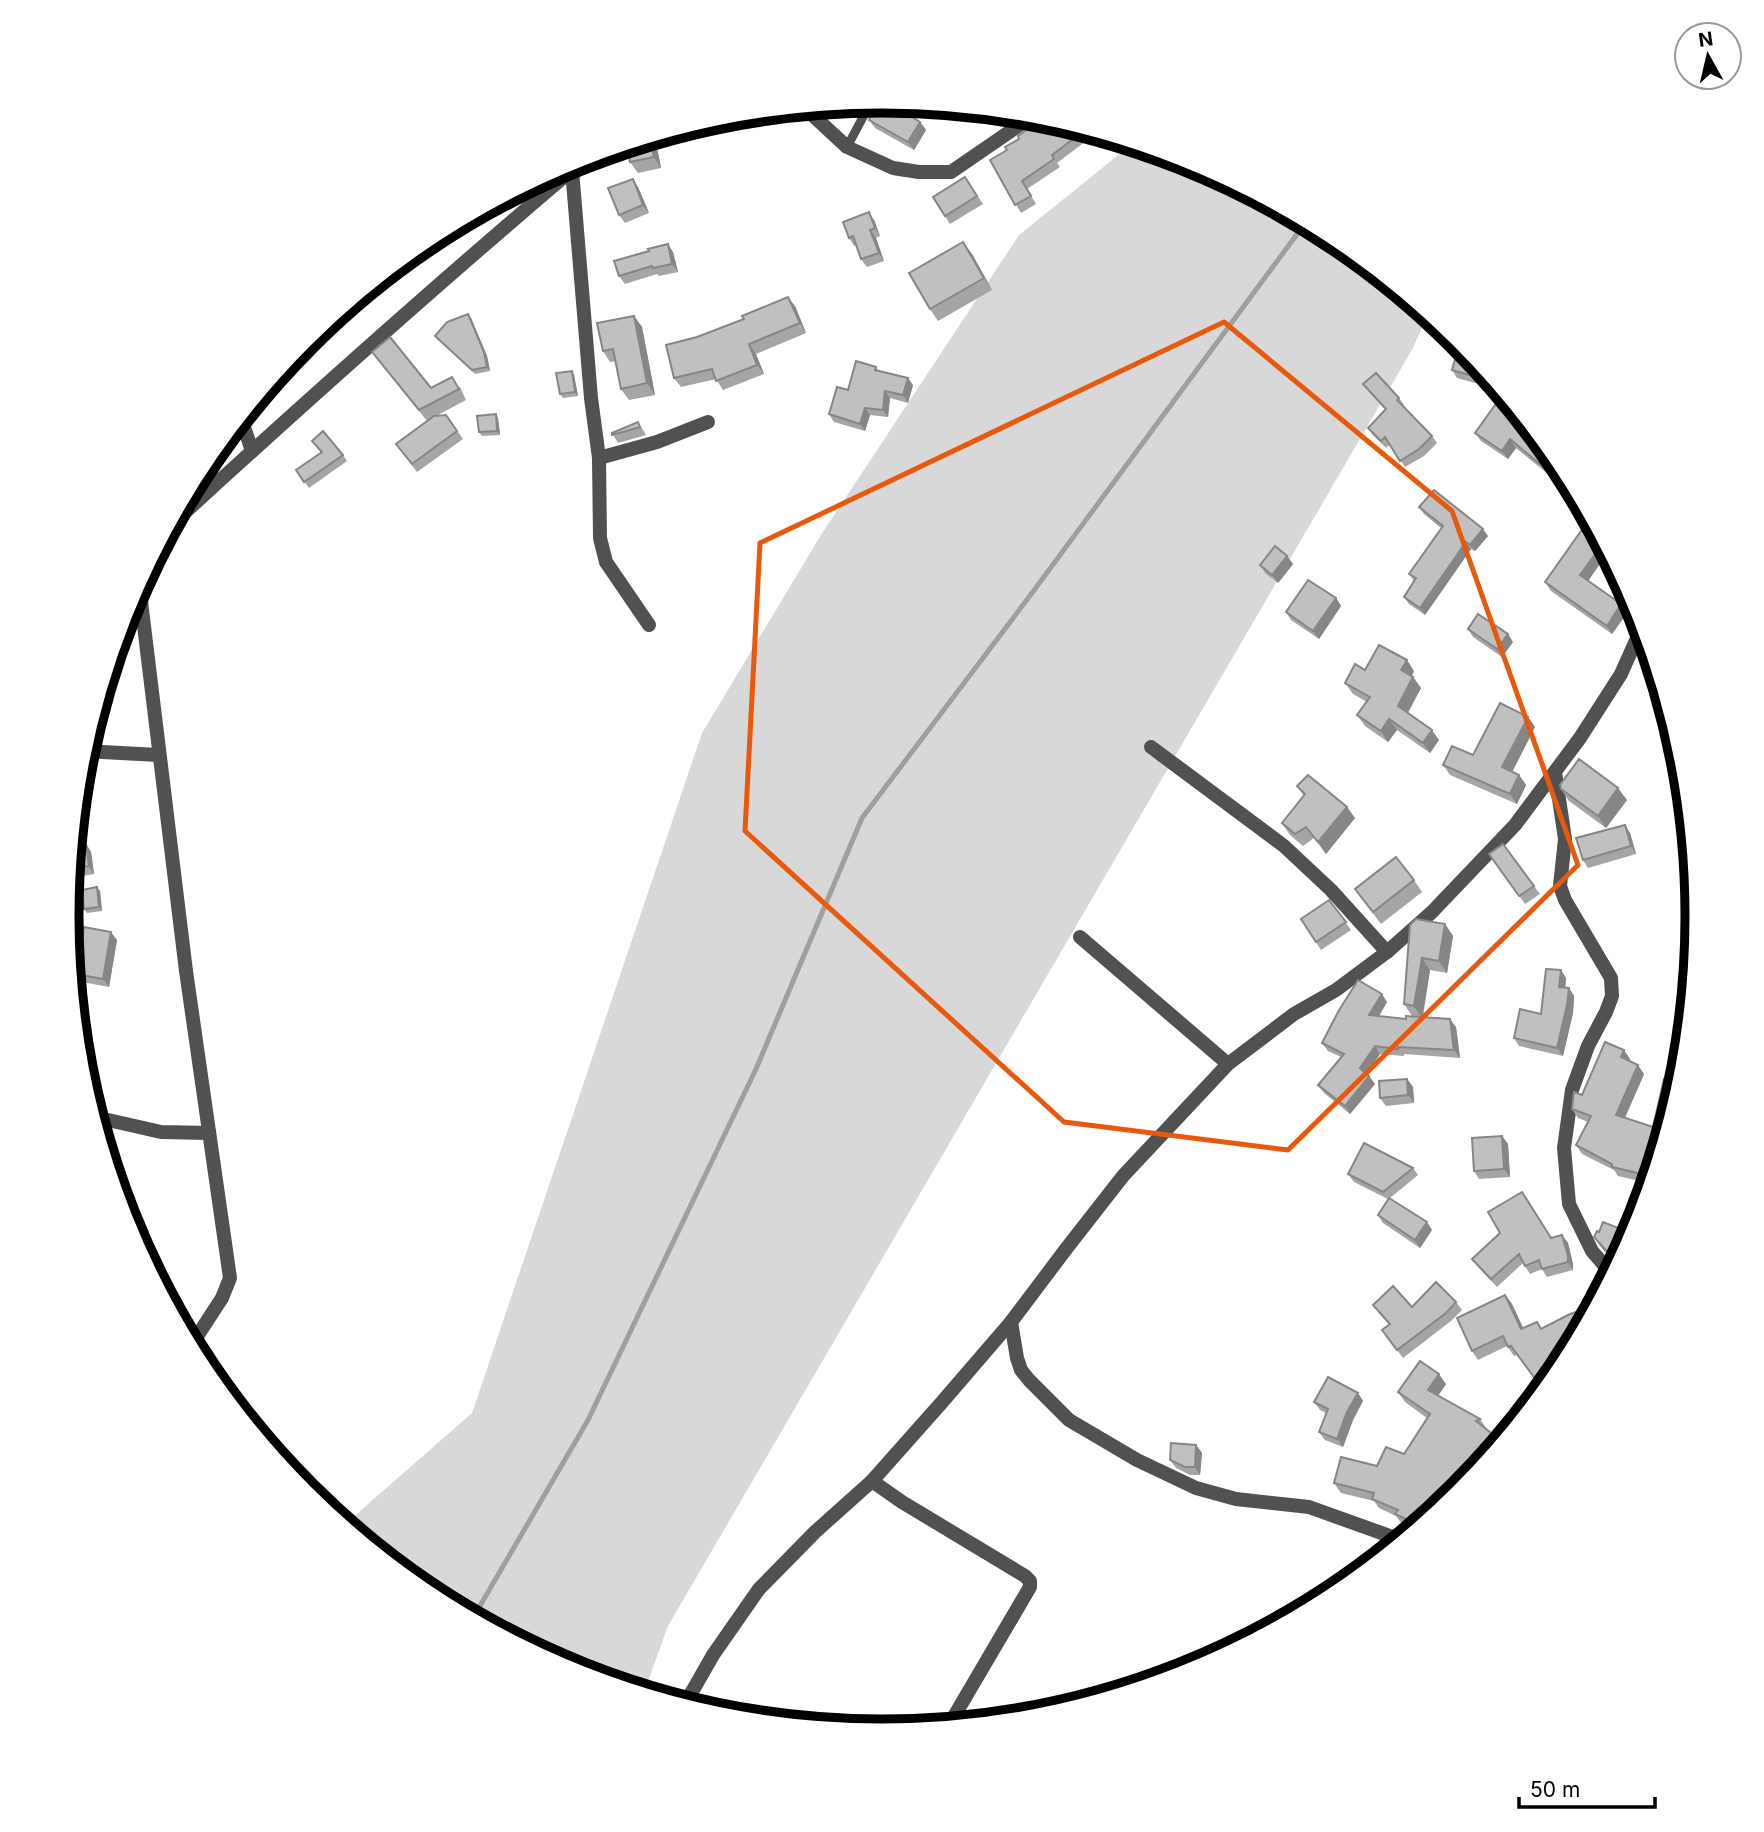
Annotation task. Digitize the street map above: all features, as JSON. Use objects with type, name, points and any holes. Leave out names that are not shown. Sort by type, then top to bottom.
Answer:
[{"type":"street","points":[[813,116],[847,147],[893,168],[919,172],[951,172],[1020,125]]},
{"type":"street","points":[[1014,129],[1016,124]]},
{"type":"street","points":[[572,175],[599,458],[600,538],[606,562],[649,625]]},
{"type":"street","points":[[190,508],[548,186]]},
{"type":"street","points":[[599,458],[657,442],[708,422]]},
{"type":"street","points":[[244,428],[252,451]]},
{"type":"street","points":[[141,606],[186,971],[230,1278],[222,1298],[197,1335]]},
{"type":"street","points":[[690,1696],[713,1655],[759,1589],[815,1532],[872,1481],[1011,1322],[1123,1176],[1228,1064],[1294,1014],[1336,990],[1387,952],[1432,912],[1489,854],[1515,825],[1580,738],[1621,674],[1636,640]]},
{"type":"street","points":[[1152,747],[1284,846],[1331,890],[1387,952]]},
{"type":"street","points":[[96,752],[158,755]]},
{"type":"street","points":[[1555,772],[1565,839],[1560,886],[1565,900],[1611,978],[1612,996],[1588,1046],[1572,1090],[1564,1148],[1569,1203],[1592,1251],[1605,1265]]},
{"type":"street","points":[[1080,937],[1228,1064]]},
{"type":"street","points":[[105,1120],[161,1132],[209,1133]]},
{"type":"street","points":[[1011,1322],[1017,1358],[1021,1370],[1029,1380],[1069,1420],[1137,1460],[1196,1488],[1236,1499],[1309,1507],[1391,1537]]},
{"type":"street","points":[[872,1481],[1030,1581],[1030,1587],[954,1716]]},
{"type":"lane","points":[[847,147],[865,113]]},
{"type":"highlighted area","points":[[1224,322],[1452,511],[1578,865],[1288,1150],[1064,1122],[745,831],[760,543]]},
{"type":"shaded area","points":[[1124,150],[1189,174],[1284,220],[1371,279],[1424,323],[1413,348],[668,1626],[647,1684],[575,1658],[480,1612],[436,1584],[351,1519],[472,1413],[702,733],[821,535],[1019,235]]},
{"type":"building","points":[[873,113],[906,113],[920,122],[908,142],[869,120]]},
{"type":"building","points":[[1031,127],[1076,137],[1052,155],[1054,159],[1022,181],[1031,196],[1015,205],[990,160],[1007,150],[1005,147],[1019,139],[1018,136]]},
{"type":"building","points":[[652,147],[654,157],[630,162],[629,154]]},
{"type":"building","points":[[965,177],[977,196],[945,216],[933,197]]},
{"type":"building","points":[[633,179],[643,205],[619,215],[608,188]]},
{"type":"building","points":[[869,212],[875,228],[870,230],[879,253],[861,259],[853,236],[849,238],[843,222]]},
{"type":"building","points":[[963,242],[984,278],[930,309],[909,273]]},
{"type":"building","points":[[668,244],[672,264],[652,266],[619,276],[614,261]]},
{"type":"building","points":[[788,297],[800,323],[749,344],[757,365],[716,381],[712,369],[674,378],[666,345],[697,337],[744,319],[742,316]]},
{"type":"building","points":[[468,314],[484,352],[487,367],[472,370],[435,336],[447,322]]},
{"type":"building","points":[[634,316],[647,383],[621,389],[613,349],[603,351],[597,323]]},
{"type":"building","points":[[390,337],[431,388],[452,377],[459,389],[419,410],[372,352]]},
{"type":"building","points":[[1456,355],[1478,377],[1452,370]]},
{"type":"building","points":[[856,361],[876,367],[875,370],[908,378],[903,395],[885,391],[883,410],[865,408],[860,424],[829,414],[837,387],[848,390]]},
{"type":"building","points":[[572,371],[575,392],[560,394],[556,373]]},
{"type":"building","points":[[1376,373],[1399,398],[1397,400],[1432,436],[1419,449],[1400,461],[1385,437],[1381,441],[1368,428],[1386,409],[1363,384]]},
{"type":"building","points":[[1498,401],[1549,469],[1548,471],[1510,439],[1502,451],[1475,433]]},
{"type":"building","points":[[496,414],[497,431],[479,432],[477,416]]},
{"type":"building","points":[[446,415],[457,431],[412,464],[396,444],[434,416]]},
{"type":"building","points":[[638,422],[640,427],[612,435],[612,433]]},
{"type":"building","points":[[323,431],[343,455],[304,482],[296,470],[322,452],[312,441]]},
{"type":"building","points":[[1434,490],[1483,529],[1470,545],[1466,542],[1420,608],[1404,597],[1416,578],[1409,574],[1443,526],[1419,507]]},
{"type":"building","points":[[1584,526],[1597,551],[1580,575],[1621,604],[1607,626],[1545,582]]},
{"type":"building","points":[[1275,546],[1287,556],[1272,575],[1260,565]]},
{"type":"building","points":[[1308,580],[1336,598],[1313,631],[1286,612]]},
{"type":"building","points":[[1478,614],[1508,634],[1497,649],[1468,629]]},
{"type":"building","points":[[1379,645],[1407,660],[1401,670],[1413,677],[1398,706],[1432,730],[1423,743],[1389,719],[1381,731],[1357,715],[1370,697],[1345,683],[1355,664],[1365,670]]},
{"type":"building","points":[[1500,703],[1528,717],[1502,767],[1519,775],[1510,794],[1443,765],[1452,746],[1473,755]]},
{"type":"building","points":[[1579,759],[1618,788],[1598,816],[1561,789],[1560,785]]},
{"type":"building","points":[[1308,775],[1347,807],[1318,842],[1306,827],[1295,834],[1282,823],[1305,794],[1297,786]]},
{"type":"building","points":[[1625,825],[1631,846],[1583,860],[1576,838]]},
{"type":"building","points":[[86,844],[89,866],[80,868],[80,863],[82,845]]},
{"type":"building","points":[[1503,844],[1534,886],[1519,896],[1489,854]]},
{"type":"building","points":[[1396,857],[1414,880],[1373,912],[1355,889]]},
{"type":"building","points":[[97,887],[99,907],[84,909],[82,890]]},
{"type":"building","points":[[1329,900],[1346,922],[1316,942],[1301,919]]},
{"type":"building","points":[[1416,919],[1445,924],[1439,961],[1422,958],[1414,1006],[1404,1004],[1410,925]]},
{"type":"building","points":[[84,927],[111,932],[103,979],[81,975],[80,952]]},
{"type":"building","points":[[1546,969],[1561,970],[1559,987],[1569,988],[1557,1048],[1514,1038],[1520,1009],[1541,1014]]},
{"type":"building","points":[[1358,980],[1382,994],[1369,1015],[1406,1019],[1406,1016],[1450,1019],[1454,1050],[1375,1046],[1360,1068],[1369,1076],[1345,1106],[1318,1085],[1344,1054],[1322,1043]]},
{"type":"building","points":[[1605,1042],[1624,1050],[1621,1057],[1638,1065],[1616,1115],[1653,1127],[1664,1079],[1668,1080],[1643,1174],[1612,1167],[1612,1164],[1576,1145],[1591,1116],[1572,1109],[1574,1092],[1582,1095]]},
{"type":"building","points":[[1407,1079],[1408,1095],[1380,1098],[1379,1081]]},
{"type":"building","points":[[1502,1136],[1504,1169],[1474,1171],[1472,1138]]},
{"type":"building","points":[[1364,1143],[1413,1168],[1383,1192],[1348,1174]]},
{"type":"building","points":[[1522,1192],[1551,1238],[1562,1235],[1568,1262],[1542,1269],[1539,1260],[1525,1266],[1519,1254],[1491,1279],[1472,1259],[1500,1233],[1488,1212]]},
{"type":"building","points":[[1389,1198],[1427,1222],[1415,1240],[1378,1215]]},
{"type":"building","points":[[1603,1222],[1621,1229],[1610,1254],[1594,1237]]},
{"type":"building","points":[[1436,1282],[1456,1302],[1446,1313],[1397,1350],[1382,1330],[1390,1324],[1373,1305],[1393,1286],[1412,1307]]},
{"type":"building","points":[[1505,1295],[1521,1329],[1537,1322],[1541,1329],[1582,1310],[1537,1381],[1511,1346],[1508,1347],[1503,1336],[1472,1351],[1457,1318]]},
{"type":"building","points":[[1420,1361],[1439,1374],[1428,1390],[1480,1419],[1476,1421],[1494,1436],[1450,1484],[1411,1521],[1395,1514],[1398,1510],[1372,1499],[1374,1493],[1334,1483],[1341,1457],[1377,1466],[1386,1447],[1404,1454],[1430,1414],[1398,1392]]},
{"type":"building","points":[[1328,1377],[1358,1393],[1347,1412],[1337,1439],[1319,1432],[1328,1409],[1314,1402]]},
{"type":"building","points":[[1171,1443],[1196,1445],[1195,1467],[1185,1467],[1170,1460]]},
{"type":"waterway","points":[[477,1610],[588,1420],[756,1069],[862,818],[1300,230]]}]
